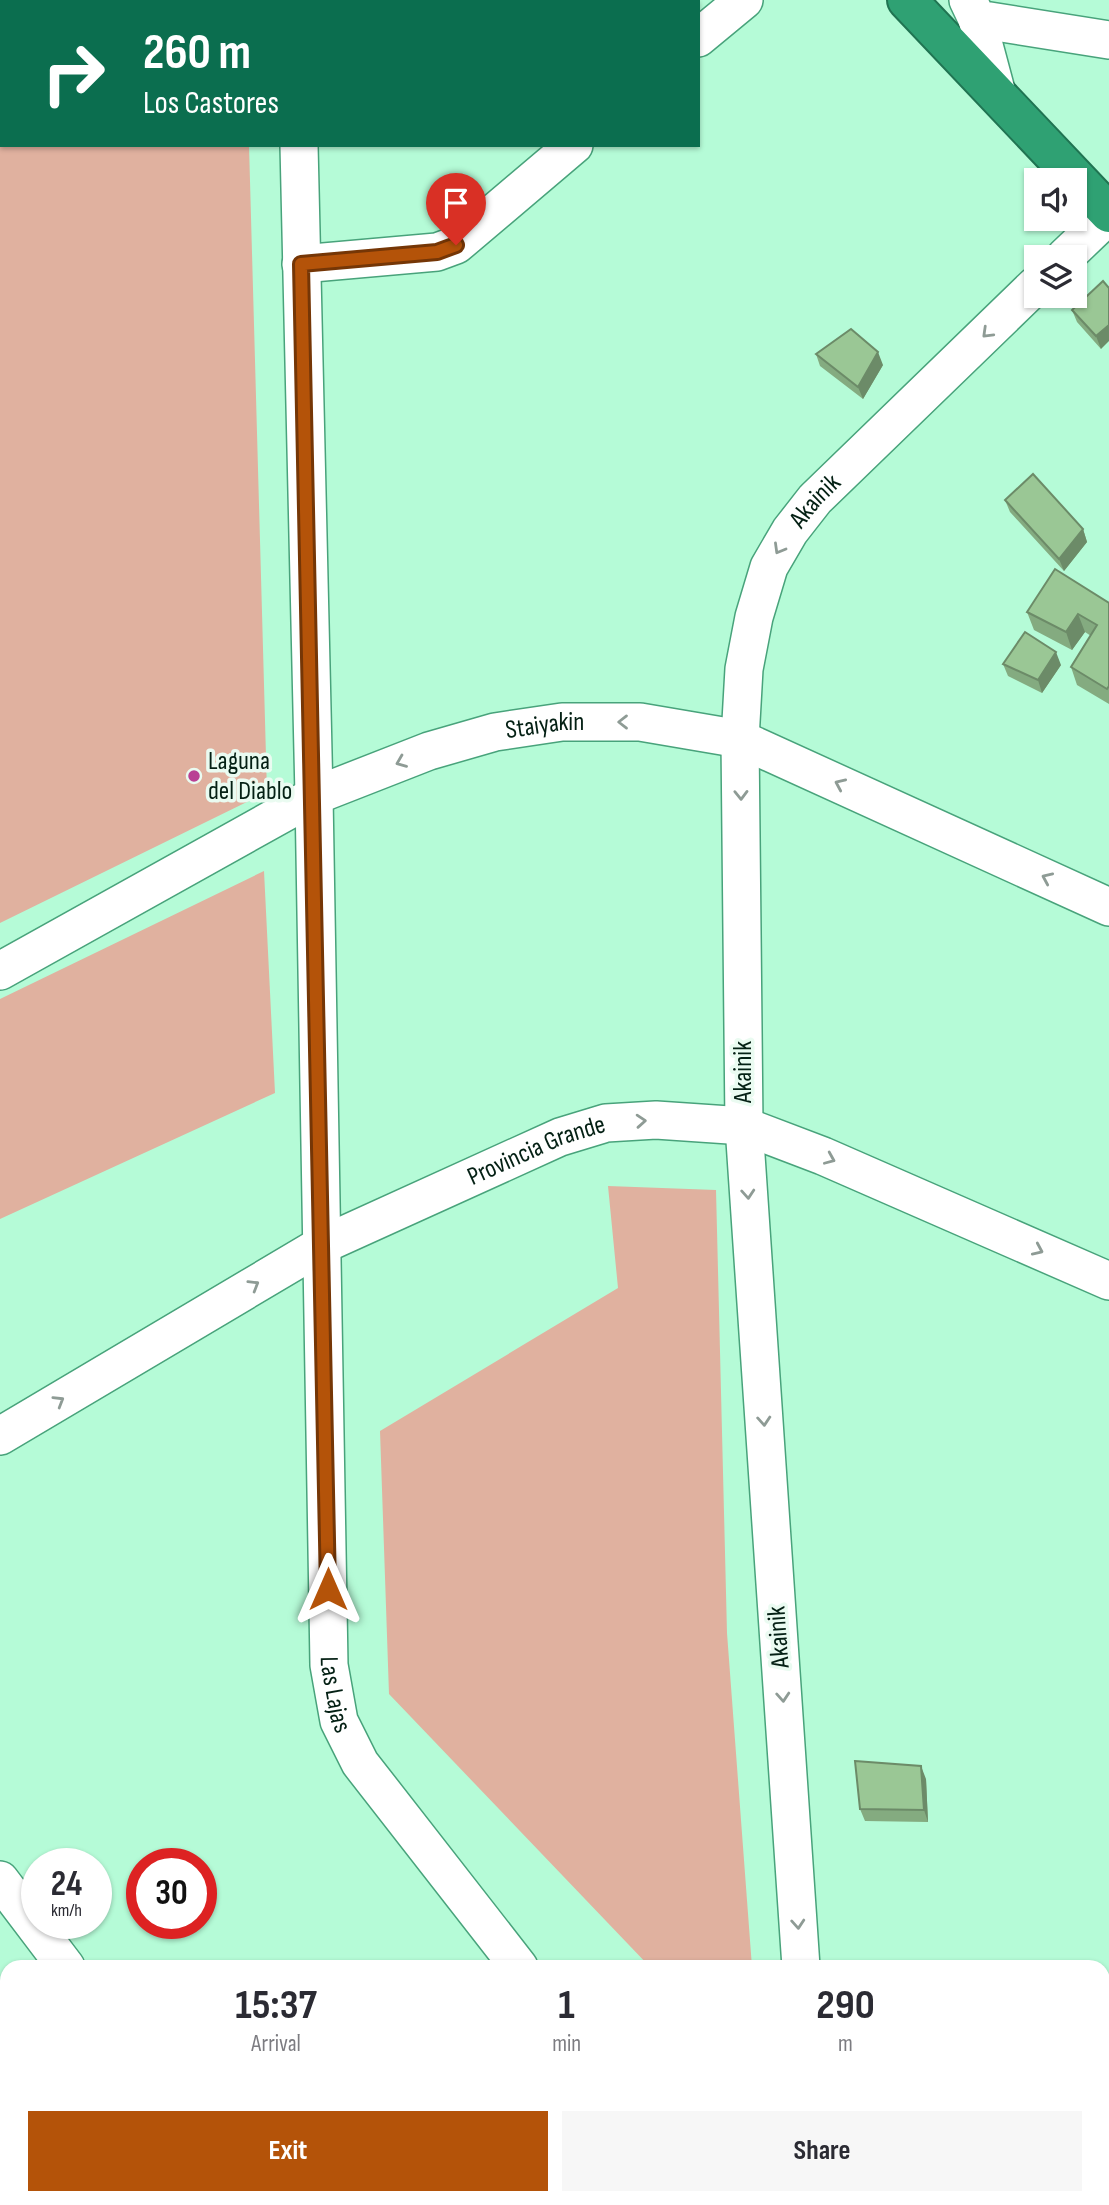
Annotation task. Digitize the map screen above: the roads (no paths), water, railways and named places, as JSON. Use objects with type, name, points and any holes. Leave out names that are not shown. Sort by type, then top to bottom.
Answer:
[{"type":"highway","points":[[907,0],[1109,214]]},
{"type":"street","points":[[700,36],[744,0]]},
{"type":"street","points":[[997,93],[972,9],[1109,40]]},
{"type":"street","name":"Las Lajas","points":[[299,147],[314,796],[329,1665],[339,1721],[360,1763],[514,1960]]},
{"type":"street","points":[[301,264],[437,252],[456,245],[572,147]]},
{"type":"street","points":[[1077,245],[1109,214]]},
{"type":"street","name":"Akainik","points":[[801,1960],[744,1126],[740,739],[744,669],[754,617],[769,567],[790,531],[815,499],[1024,297]]},
{"type":"street","name":"Staiyakin","points":[[0,971],[314,796],[429,751],[495,732],[562,722],[640,722],[740,739],[1109,906]]},
{"type":"street","name":"Provincia Grande","points":[[0,1436],[321,1245],[559,1137],[606,1123],[656,1120],[744,1126],[823,1156],[1109,1281]]},
{"type":"street","points":[[0,1880],[60,1960]]},
{"type":"place","name":"Laguna del Diablo","points":[[194,776]]}]
